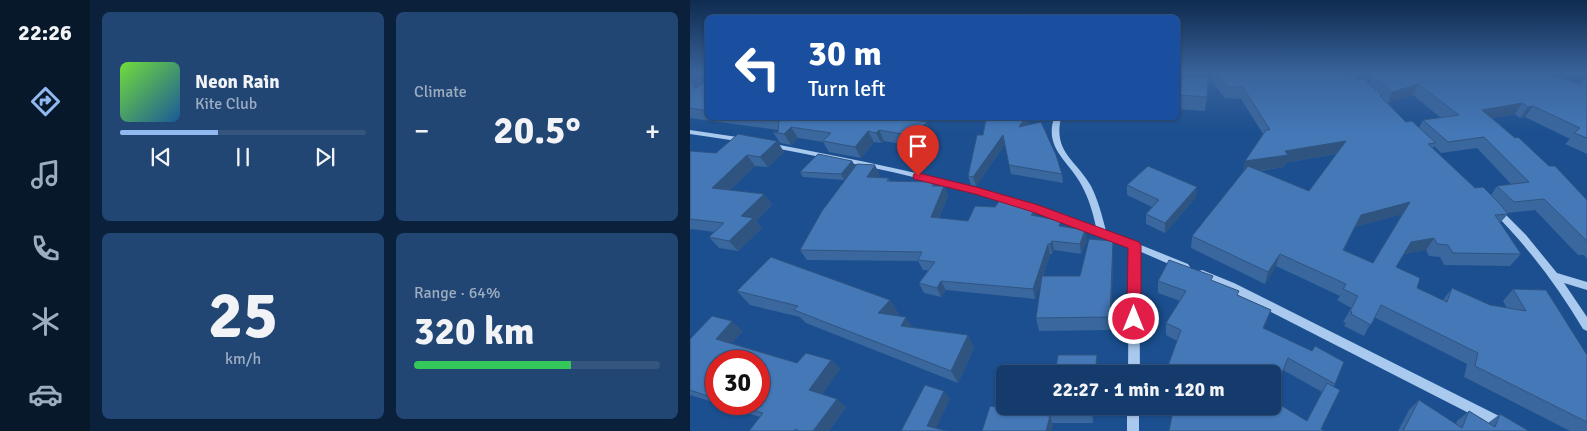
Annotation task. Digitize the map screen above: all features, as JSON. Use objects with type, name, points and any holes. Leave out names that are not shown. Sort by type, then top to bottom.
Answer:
[{"type":"street","points":[[1056,120],[1053,128],[1053,139],[1085,182],[1094,200],[1102,233]]},
{"type":"street","points":[[690,132],[755,142],[867,164],[976,191],[1034,208],[1134,245],[1230,286],[1517,431]]},
{"type":"street","points":[[1487,202],[1501,215],[1554,276],[1587,326]]},
{"type":"street","points":[[1134,245],[1134,365]]},
{"type":"street","points":[[1554,276],[1587,286]]},
{"type":"street","points":[[1133,415],[1133,431]]},
{"type":"building","points":[[690,93],[705,93],[705,110],[690,108]]},
{"type":"building","points":[[1180,93],[1207,93],[1207,97],[1180,95]]},
{"type":"building","points":[[1247,93],[1380,93],[1382,95],[1380,96],[1406,122],[1412,121],[1436,143],[1428,144],[1475,188],[1483,187],[1508,214],[1495,215],[1521,254],[1453,253],[1448,245],[1437,244],[1434,238],[1411,242],[1396,267],[1420,278],[1417,288],[1447,302],[1452,288],[1490,305],[1526,311],[1513,289],[1546,290],[1587,355],[1587,422],[1475,366],[1478,353],[1381,305],[1371,325],[1351,314],[1352,312],[1350,311],[1358,296],[1343,289],[1346,284],[1280,254],[1268,272],[1192,236],[1248,166],[1309,191],[1346,141],[1285,151],[1288,155],[1245,161],[1266,130],[1270,130]],"holes":[[[1410,202],[1373,263],[1343,250],[1361,215]]]},
{"type":"building","points":[[1430,93],[1587,93],[1587,138],[1574,133],[1580,128],[1533,106],[1528,107],[1522,103],[1482,110],[1515,138],[1518,137],[1549,166],[1555,166],[1587,200],[1587,241],[1544,199],[1514,202],[1497,186],[1529,182],[1484,137],[1448,142],[1423,120],[1459,115]]},
{"type":"building","points":[[771,120],[914,120],[927,122],[914,136],[879,130],[876,133],[868,131],[855,147],[823,141],[831,133],[791,127],[784,134],[773,132],[778,132],[779,121]]},
{"type":"building","points":[[986,120],[1024,120],[1019,127],[1041,122],[1056,155],[1062,174],[1009,165],[1003,135],[973,177],[968,176],[977,135],[983,135]]},
{"type":"building","points":[[738,134],[777,141],[760,157],[747,155],[712,188],[764,194],[741,216],[753,218],[729,241],[709,237],[724,223],[690,219],[690,151],[716,153]]},
{"type":"building","points":[[818,154],[852,161],[841,174],[800,172]]},
{"type":"building","points":[[857,164],[875,165],[867,177],[889,178],[887,181],[934,182],[932,186],[944,186],[931,217],[968,221],[975,206],[995,207],[1000,200],[1035,211],[1031,215],[1061,221],[1059,226],[1085,230],[1080,244],[1052,241],[1048,244],[1033,289],[941,281],[937,288],[919,283],[935,262],[918,260],[922,252],[800,250],[822,211]]},
{"type":"building","points":[[1148,166],[1197,187],[1165,223],[1146,214],[1159,200],[1127,185]]},
{"type":"building","points":[[1089,239],[1113,241],[1110,317],[1036,318],[1042,276],[1080,276]]},
{"type":"building","points":[[771,257],[890,300],[878,313],[906,317],[901,326],[968,335],[951,371],[794,310],[798,306],[737,291]]},
{"type":"building","points":[[1169,260],[1213,276],[1211,280],[1239,291],[1237,295],[1271,310],[1263,328],[1312,351],[1315,346],[1344,362],[1335,384],[1288,358],[1281,376],[1281,365],[1168,365],[1181,330],[1166,323],[1186,291],[1158,281]]},
{"type":"building","points":[[712,316],[732,321],[716,339],[753,350],[705,350],[705,395],[690,390],[690,339]]},
{"type":"building","points":[[806,353],[831,360],[809,390],[837,399],[813,431],[799,431],[795,429],[793,431],[749,431],[761,415],[770,415],[770,355],[797,363]]},
{"type":"building","points":[[1058,355],[1097,355],[1096,365],[1056,365]]},
{"type":"building","points":[[1327,383],[1340,390],[1321,429],[1324,431],[1169,431],[1172,415],[1281,415],[1281,405],[1307,421]]},
{"type":"building","points":[[925,385],[944,391],[927,426],[947,431],[901,431]]},
{"type":"building","points":[[1419,400],[1462,428],[1469,411],[1495,427],[1500,414],[1529,431],[1403,431]]},
{"type":"building","points":[[990,406],[996,407],[996,415],[1050,416],[1046,431],[982,431]]},
{"type":"route","points":[[918,176],[1034,208],[1134,245],[1134,319]]}]
